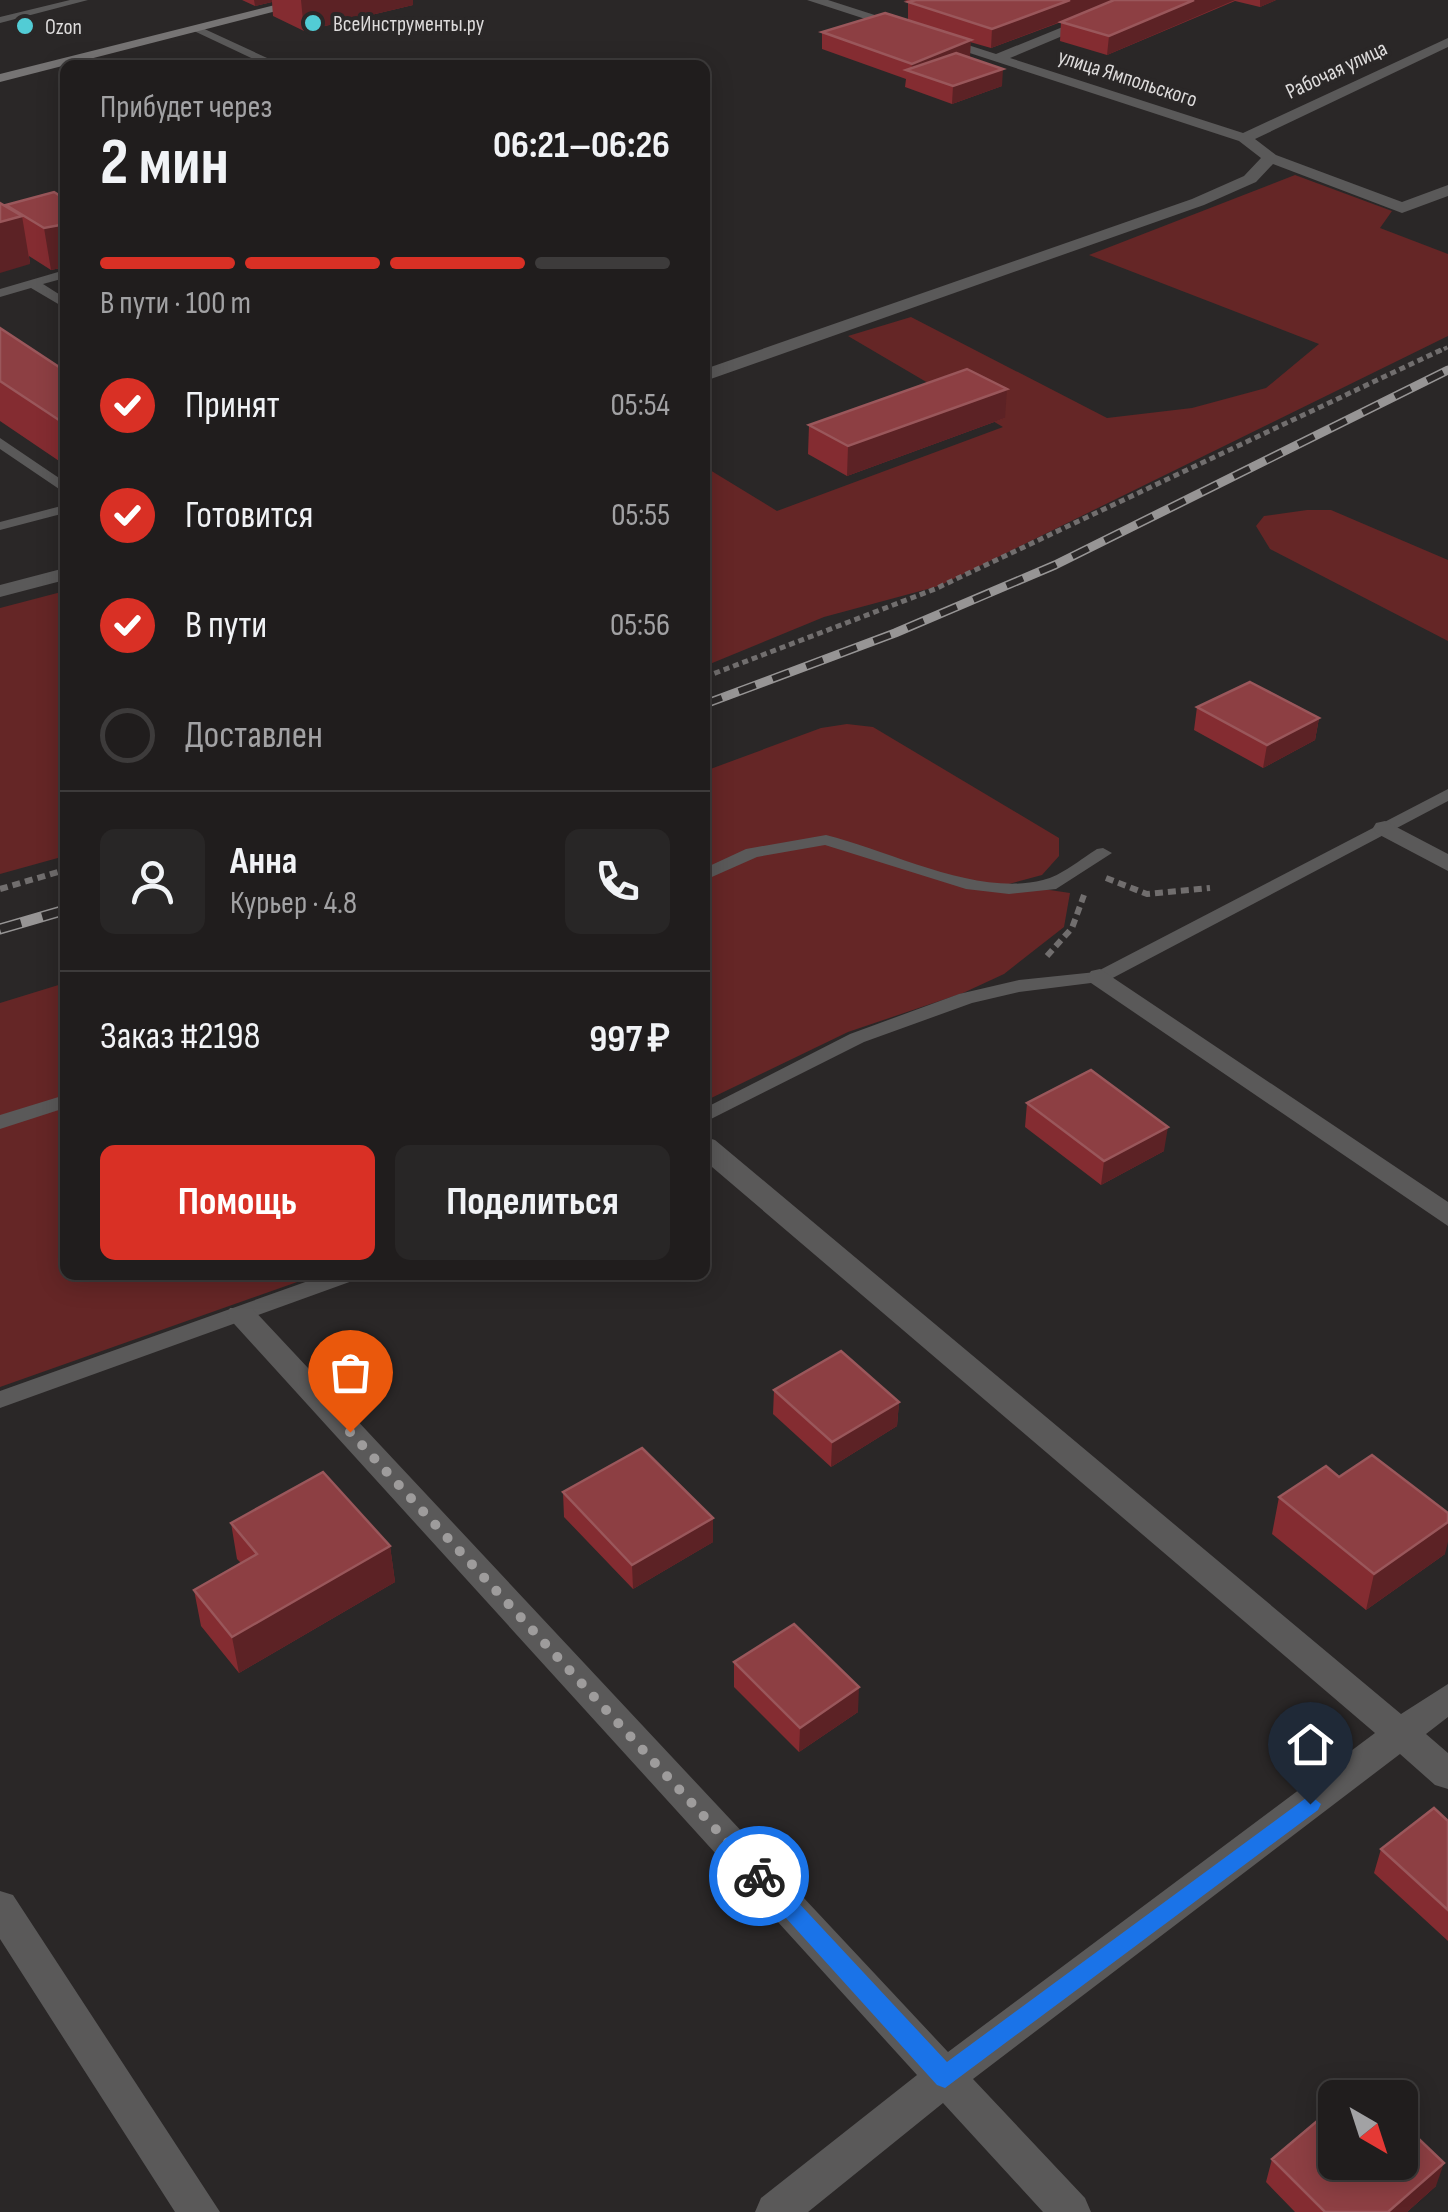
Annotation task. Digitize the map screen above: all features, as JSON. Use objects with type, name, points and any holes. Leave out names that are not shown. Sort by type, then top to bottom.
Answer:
[{"type":"main road","points":[[71,60],[312,0]]},
{"type":"main road","points":[[0,78],[60,63]]},
{"type":"street","name":"улица Ямпольского","points":[[814,0],[1244,138],[1270,158]]},
{"type":"street","name":"улица Ямпольского","points":[[998,58],[1140,0]]},
{"type":"street","name":"Рабочая улица","points":[[1244,138],[1448,42]]},
{"type":"street","points":[[710,373],[1198,202],[1250,178],[1270,158],[1402,208],[1448,190]]},
{"type":"street","points":[[0,591],[60,575]]},
{"type":"street","points":[[1385,828],[1448,864]]},
{"type":"street","points":[[1100,978],[1448,1216]]},
{"type":"street","points":[[710,1150],[1448,1774]]},
{"type":"street","points":[[241,1316],[1070,2212]]},
{"type":"street","points":[[776,2212],[945,2077],[1448,1698]]},
{"type":"street","points":[[0,1907],[199,2212]]},
{"type":"lane","points":[[0,20],[83,0]]},
{"type":"lane","points":[[198,28],[264,60]]},
{"type":"lane","points":[[0,292],[60,275]]},
{"type":"lane","points":[[32,283],[60,301]]},
{"type":"lane","points":[[0,442],[60,485]]},
{"type":"lane","points":[[0,526],[60,509]]},
{"type":"lane","points":[[710,1113],[857,1038],[966,998],[1020,986],[1100,978],[1448,794]]},
{"type":"lane","points":[[710,873],[752,853],[826,840],[972,886],[1009,889],[1050,884],[1103,853]]},
{"type":"lane","points":[[0,1122],[60,1103]]},
{"type":"lane","points":[[0,1400],[334,1280]]},
{"type":"path","points":[[710,675],[934,588],[1448,347]]},
{"type":"path","points":[[1020,986],[1072,928],[1084,900],[1080,866],[1147,894],[1222,885]]},
{"type":"path","points":[[0,888],[60,871]]},
{"type":"shaded area","points":[[1295,175],[1392,211],[1380,228],[1448,254],[1448,336],[939,586],[824,617],[710,664],[710,470],[777,511],[1003,427],[848,336],[911,317],[1107,418],[1192,408],[1266,388],[1319,344],[1089,255]]},
{"type":"shaded area","points":[[1331,510],[1448,560],[1448,641],[1270,549],[1256,526],[1264,516]]},
{"type":"shaded area","points":[[60,592],[60,857],[0,874],[0,608]]},
{"type":"shaded area","points":[[847,724],[873,727],[1059,838],[1059,856],[1042,875],[1009,884],[1070,893],[1064,927],[1004,974],[963,993],[848,1032],[710,1099],[710,769],[821,728]]},
{"type":"shaded area","points":[[60,985],[60,1280],[303,1280],[0,1387],[0,1003]]},
{"type":"building","points":[[1070,0],[992,29],[908,2]]},
{"type":"building","points":[[1114,0],[1194,0],[1109,36],[1061,22]]},
{"type":"building","points":[[885,13],[971,40],[912,64],[822,32]]},
{"type":"building","points":[[956,53],[1003,69],[953,86],[906,70]]},
{"type":"building","points":[[54,192],[60,196],[60,225],[44,228],[6,205]]},
{"type":"building","points":[[0,203],[22,216],[0,222]]},
{"type":"building","points":[[0,328],[60,368],[60,421],[0,381]]},
{"type":"building","points":[[967,369],[1007,389],[848,446],[809,425]]},
{"type":"building","points":[[1250,682],[1319,718],[1267,745],[1197,707]]},
{"type":"building","points":[[1091,1070],[1168,1127],[1104,1161],[1027,1103]]},
{"type":"building","points":[[841,1351],[899,1402],[832,1442],[774,1390]]},
{"type":"building","points":[[642,1448],[713,1518],[632,1565],[563,1492]]},
{"type":"building","points":[[1372,1455],[1448,1513],[1448,1522],[1374,1574],[1279,1497],[1326,1466],[1339,1477]]},
{"type":"building","points":[[323,1472],[390,1546],[232,1637],[194,1590],[257,1554],[231,1523]]},
{"type":"building","points":[[794,1624],[859,1687],[800,1728],[734,1662]]},
{"type":"building","points":[[1434,1808],[1448,1821],[1448,1910],[1381,1849]]},
{"type":"building","points":[[1318,2120],[1318,2180],[1418,2180],[1418,2138],[1444,2163],[1388,2212],[1325,2212],[1272,2159]]},
{"type":"railway","points":[[710,702],[895,633],[1055,565],[1448,370]]},
{"type":"railway","points":[[0,929],[60,911]]},
{"type":"way so far","points":[[350,1432],[759,1876]]},
{"type":"place","name":"ВсеИнструменты.ру","points":[[313,23]]},
{"type":"place","name":"Ozon","points":[[25,26]]},
{"type":"route","points":[[759,1876],[945,2077],[1310,1804]]}]
